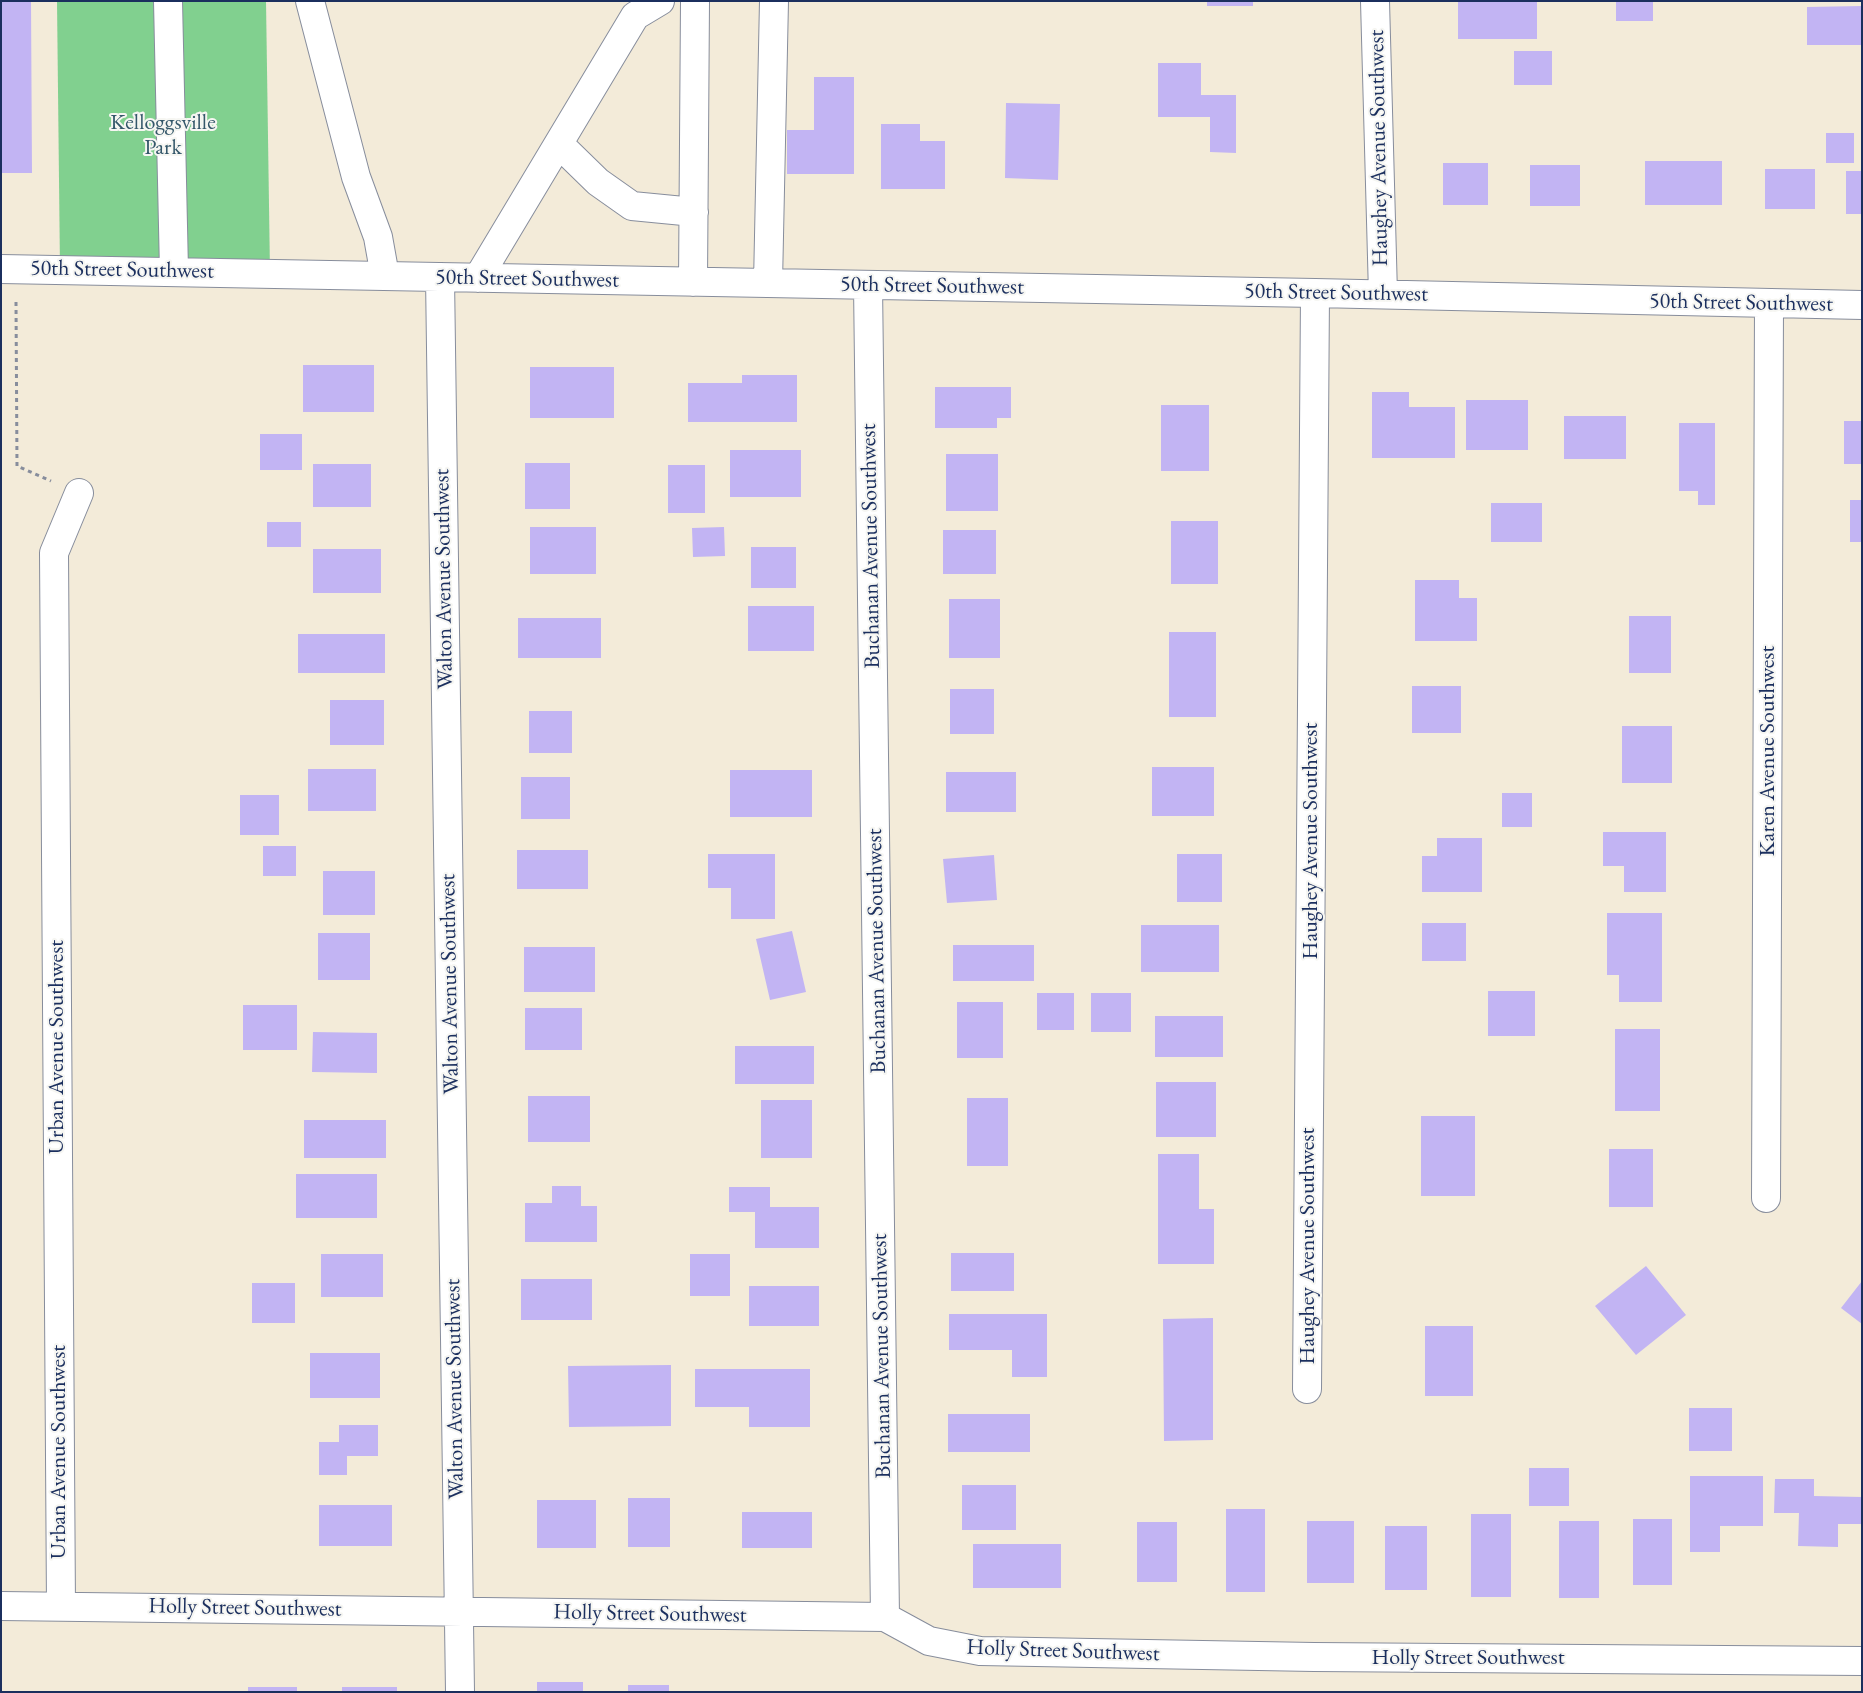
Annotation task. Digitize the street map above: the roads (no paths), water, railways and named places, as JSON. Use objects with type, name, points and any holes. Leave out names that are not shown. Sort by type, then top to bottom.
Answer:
[{"type":"street","points":[[168,1],[174,272]]},
{"type":"street","points":[[310,1],[356,177],[378,237],[385,276]]},
{"type":"street","points":[[478,278],[635,16],[660,1]]},
{"type":"street","points":[[693,282],[695,1]]},
{"type":"street","points":[[768,283],[774,1]]},
{"type":"street","name":"Haughey Avenue Southwest","points":[[1376,1],[1382,294]]},
{"type":"street","points":[[558,144],[598,182],[632,206],[694,212]]},
{"type":"street","name":"50th Street Southwest","points":[[8,269],[1315,292],[1862,305]]},
{"type":"street","name":"Walton Avenue Southwest","points":[[440,277],[460,1692]]},
{"type":"street","name":"Buchanan Avenue Southwest","points":[[868,285],[885,1617]]},
{"type":"street","name":"Haughey Avenue Southwest","points":[[1307,1390],[1315,292]]},
{"type":"street","name":"Karen Avenue Southwest","points":[[1766,1198],[1769,303]]},
{"type":"street","name":"Urban Avenue Southwest","points":[[61,1606],[54,553],[79,494]]},
{"type":"street","name":"Holly Street Southwest","points":[[1,1606],[885,1617],[929,1641],[980,1652],[1314,1657],[1862,1661]]},
{"type":"park label","name":"Kelloggsville Park","points":[[163,136]]}]
